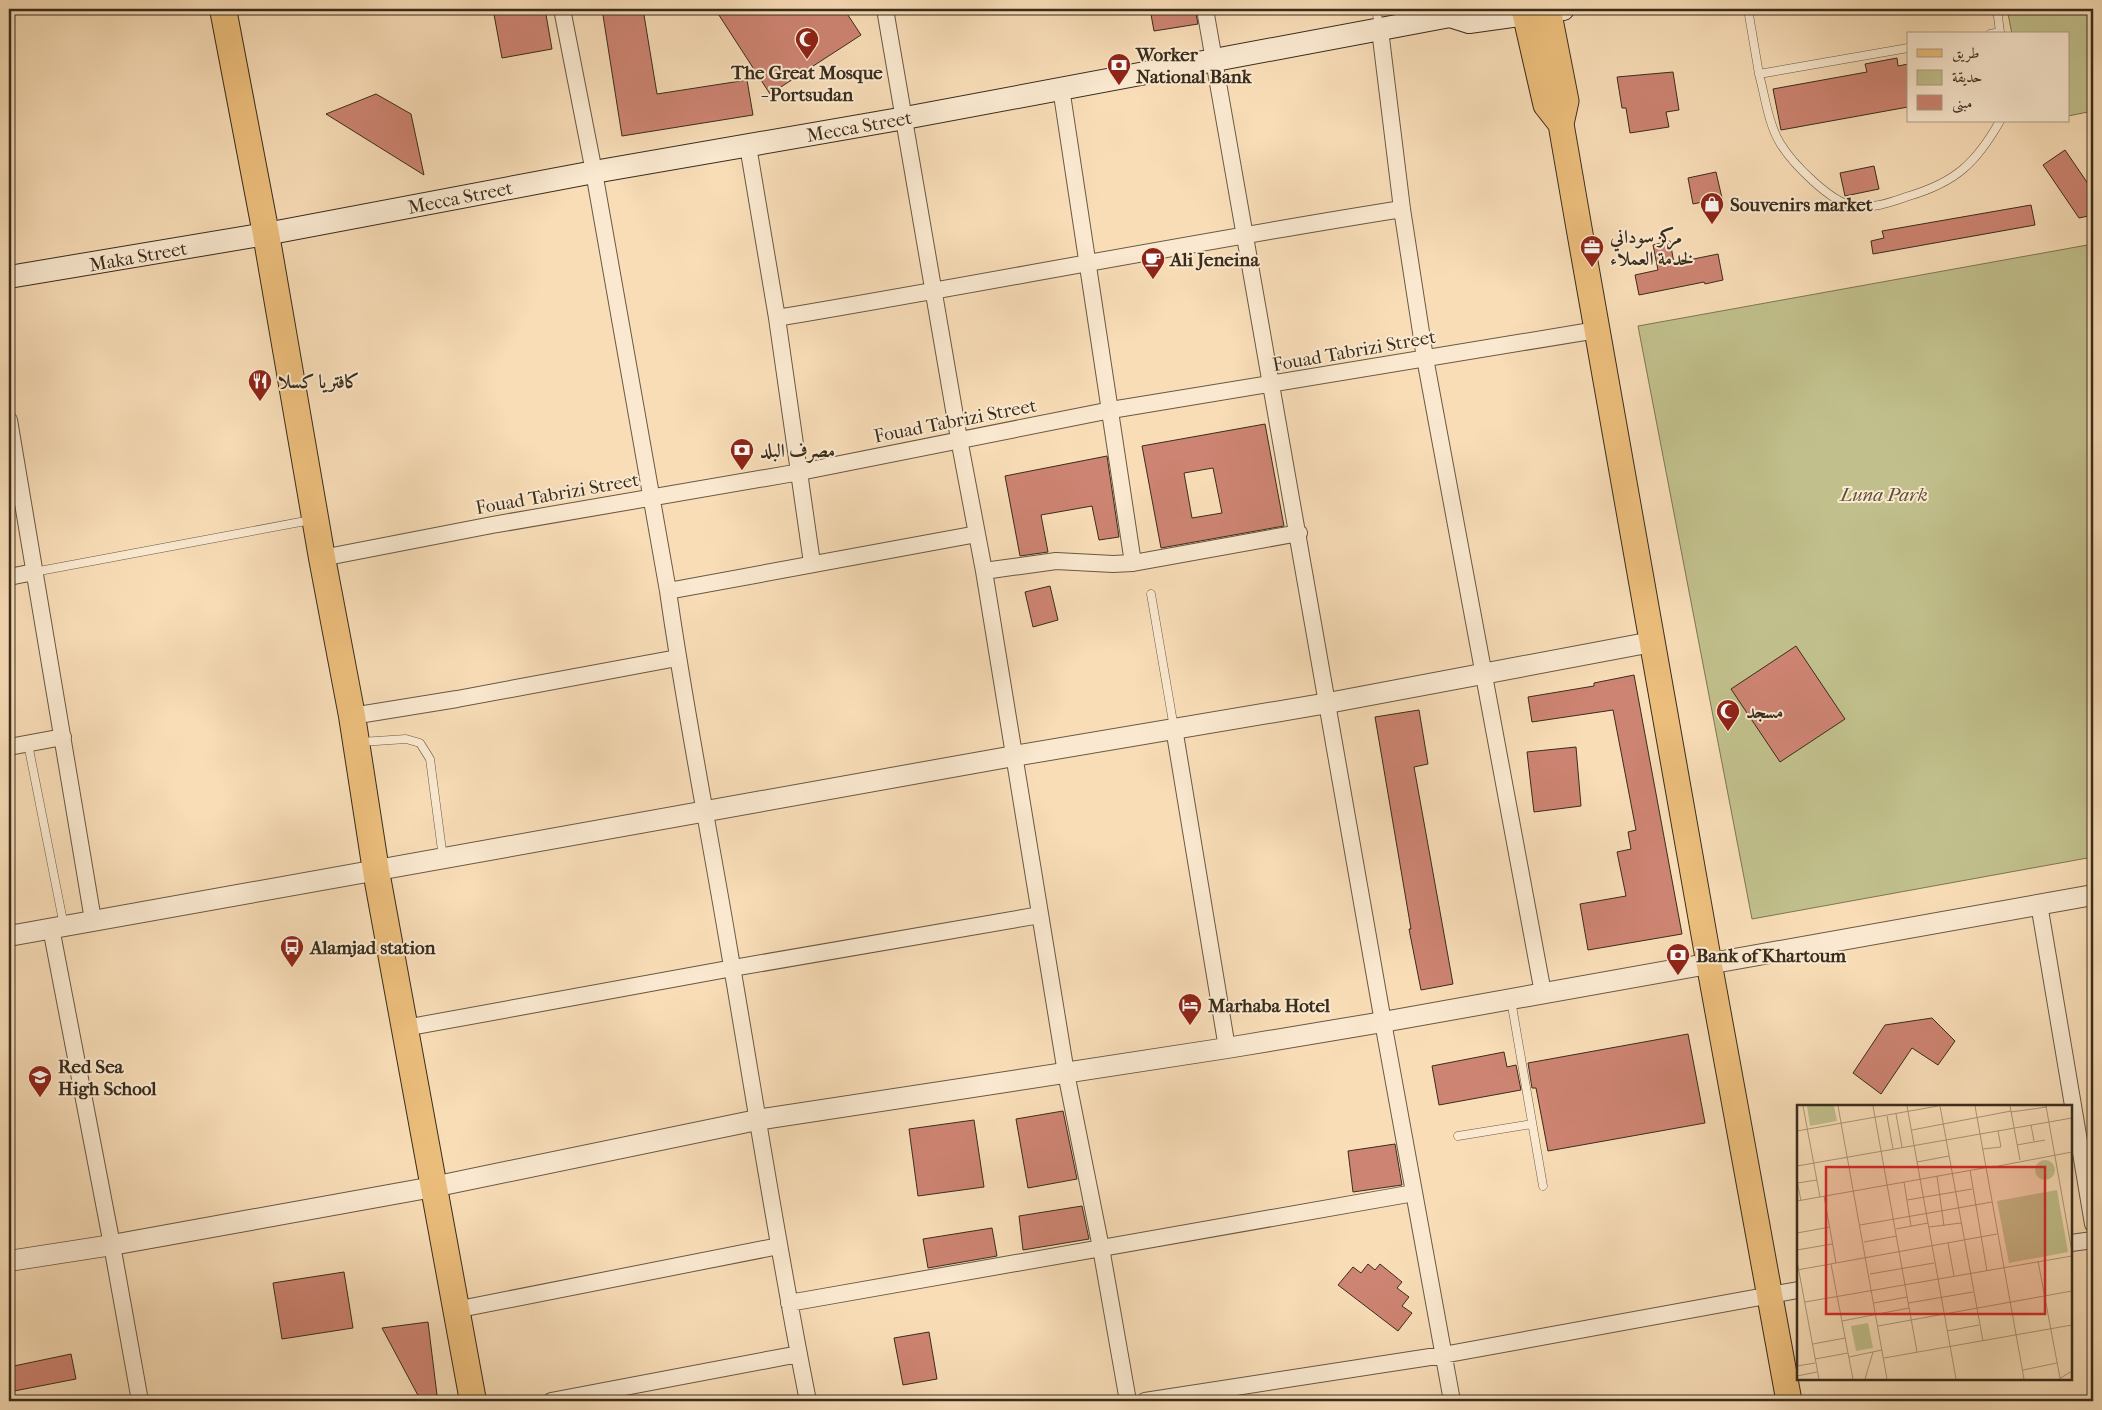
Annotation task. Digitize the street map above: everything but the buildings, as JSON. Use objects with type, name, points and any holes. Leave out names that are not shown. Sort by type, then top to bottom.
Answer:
[{"type":"highway","points":[[223,9],[266,234],[322,558],[352,716],[376,871],[432,1187],[473,1401]]},
{"type":"main road","name":"Mecca Street","points":[[266,234],[594,172],[1214,62],[1378,19],[1455,13],[1469,22],[1542,10]]},
{"type":"main road","points":[[1542,10],[1566,101],[1562,124],[1597,330],[1789,1401]]},
{"type":"main road","name":"Maka Street","points":[[9,278],[266,234]]},
{"type":"street","points":[[562,9],[594,172],[668,591],[677,658],[706,811],[757,1120],[808,1401]]},
{"type":"street","points":[[884,9],[905,118],[959,439],[984,571],[1066,1073],[1101,1248],[1128,1401]]},
{"type":"street","points":[[1205,9],[1383,1022],[1452,1401]]},
{"type":"street","points":[[1378,19],[1402,209],[1425,358],[1544,993]]},
{"type":"street","points":[[1061,88],[1133,563]]},
{"type":"street","points":[[748,146],[777,318],[812,563]]},
{"type":"street","points":[[777,318],[935,292],[1244,234],[1402,209]]},
{"type":"street","name":"Fouad Tabrizi Street","points":[[322,558],[650,497],[800,472],[1111,410],[1597,330]]},
{"type":"street","points":[[9,420],[94,920]]},
{"type":"street","points":[[984,571],[1056,561],[1112,564],[1133,563],[1298,533]]},
{"type":"street","points":[[668,591],[977,534]]},
{"type":"street","points":[[9,578],[34,572]]},
{"type":"street","points":[[9,936],[1014,756],[1328,702],[1652,642]]},
{"type":"street","points":[[352,716],[457,699],[677,658]]},
{"type":"street","points":[[1174,728],[1226,1048]]},
{"type":"street","points":[[9,747],[63,737]]},
{"type":"street","points":[[9,1261],[112,1245],[432,1187],[757,1120],[1383,1022],[2093,894]]},
{"type":"street","points":[[2039,904],[2093,1224]]},
{"type":"street","points":[[405,1028],[732,968],[1040,915]]},
{"type":"street","points":[[57,927],[140,1401]]},
{"type":"street","points":[[789,1303],[1414,1194]]},
{"type":"street","points":[[2072,1243],[2093,1240]]},
{"type":"street","points":[[455,1310],[779,1246]]},
{"type":"street","points":[[1145,1401],[1443,1355],[1797,1290]]},
{"type":"street","points":[[552,1401],[799,1354]]},
{"type":"lane","points":[[1748,9],[1759,74],[1771,121],[1780,143],[1803,171],[1833,199],[1852,206],[1876,207],[1919,194],[1959,174],[1986,147],[1999,122]]},
{"type":"lane","points":[[1997,9],[2001,32]]},
{"type":"lane","points":[[1759,74],[1907,48]]},
{"type":"lane","points":[[34,572],[316,519]]},
{"type":"lane","points":[[1151,594],[1174,728]]},
{"type":"lane","points":[[356,742],[406,739],[420,743],[430,759],[443,858]]},
{"type":"lane","points":[[28,744],[57,927]]},
{"type":"lane","points":[[1511,998],[1543,1186]]},
{"type":"lane","points":[[1458,1136],[1532,1124]]},
{"type":"green space","points":[[2007,9],[2093,9],[2093,111],[2070,116],[2070,32],[2012,32]]},
{"type":"green space","name":"Luna Park","points":[[2093,244],[2093,857],[1752,919],[1638,326]]},
{"type":"place","name":"The Great Mosque - Portsudan","points":[[807,60]]},
{"type":"place","name":"Worker National Bank","points":[[1119,86]]},
{"type":"place","name":"Souvenirs market","points":[[1712,225]]},
{"type":"place","name":"مركز سوداني لخدمة العملاء","points":[[1592,268]]},
{"type":"place","name":"Ali Jeneina","points":[[1153,280]]},
{"type":"place","name":"كافتريا كسلا","points":[[260,402]]},
{"type":"place","name":"مصرف البلد","points":[[742,471]]},
{"type":"place","name":"مسجد","points":[[1728,732]]},
{"type":"place","name":"Alamjad station","points":[[292,968]]},
{"type":"place","name":"Bank of Khartoum","points":[[1678,976]]},
{"type":"place","name":"Marhaba Hotel","points":[[1190,1026]]},
{"type":"place","name":"Red Sea High School","points":[[40,1098]]}]
